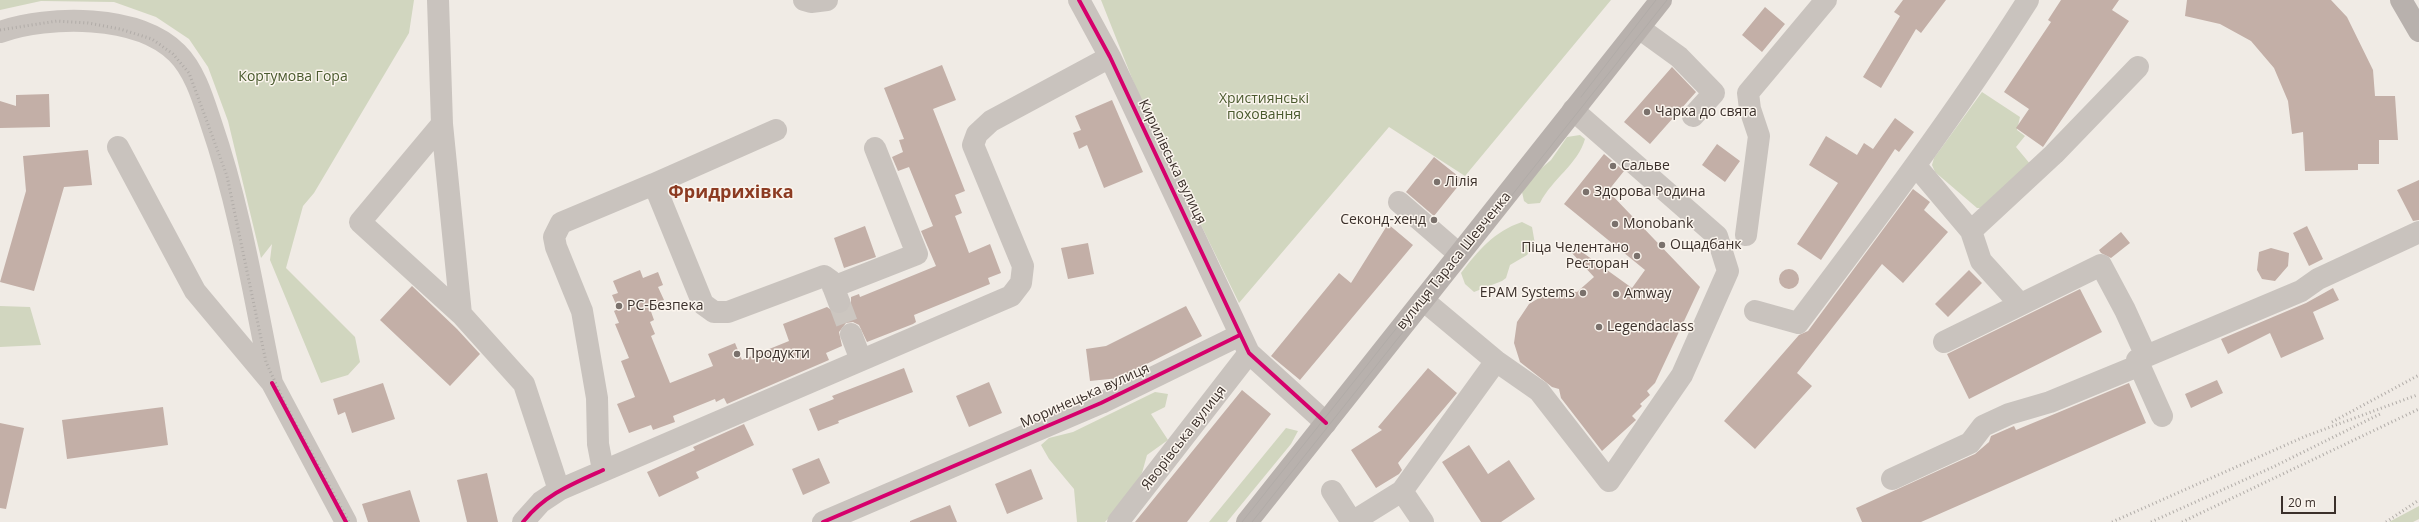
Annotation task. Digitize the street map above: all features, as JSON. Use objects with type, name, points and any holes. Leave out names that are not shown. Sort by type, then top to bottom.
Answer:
[{"type":"main road","name":"вулиця Тараса Шевченка","points":[[1247,522],[1661,0]]},
{"type":"main road","points":[[2401,0],[2419,31]]},
{"type":"street","points":[[438,0],[442,124],[461,314]]},
{"type":"street","points":[[804,0],[811,2],[827,0]]},
{"type":"street","name":"Кирилівська вулиця","points":[[1079,0],[1110,57],[1245,344]]},
{"type":"street","points":[[1746,235],[1758,136],[1750,109],[1748,93],[1826,0]]},
{"type":"street","points":[[1755,311],[1798,323],[1916,166],[1979,76],[2028,0]]},
{"type":"street","points":[[0,32],[55,23],[99,22],[136,30],[156,37],[176,53],[190,71],[222,155],[235,201],[272,383]]},
{"type":"street","points":[[1639,28],[1680,57],[1714,93],[1693,116]]},
{"type":"street","points":[[522,522],[541,502],[559,490],[1011,296],[1021,282],[1023,266],[973,145],[976,134],[991,121],[1110,57]]},
{"type":"street","points":[[1971,231],[2054,154],[2138,67]]},
{"type":"street","points":[[1423,300],[1496,361],[1538,391],[1608,481],[1682,375],[1728,271],[1717,236],[1574,110]]},
{"type":"street","points":[[442,124],[360,222],[461,314],[524,384],[559,490]]},
{"type":"street","points":[[603,470],[598,444],[597,398],[582,311],[556,247],[554,237],[561,223],[776,130]]},
{"type":"street","points":[[118,148],[195,292],[272,383],[346,522]]},
{"type":"street","points":[[654,184],[703,304],[714,312],[728,312],[820,277],[828,278],[836,295],[917,254],[875,148]]},
{"type":"street","points":[[1916,166],[1971,231],[1981,260],[2020,304]]},
{"type":"street","points":[[1399,202],[1459,254]]},
{"type":"street","points":[[1892,479],[1970,442],[1983,426],[2009,414],[2050,402],[2301,291],[2318,279],[2419,232]]},
{"type":"street","points":[[1944,342],[2101,265],[2125,310],[2162,416]]},
{"type":"street","points":[[851,334],[861,360]]},
{"type":"street","points":[[1245,344],[1326,423]]},
{"type":"street","name":"Моринецька вулиця","points":[[823,522],[1101,403],[1245,344]]},
{"type":"street","name":"Яворівська вулиця","points":[[1118,522],[1245,344]]},
{"type":"street","points":[[1332,491],[1352,522],[1402,491],[1496,361]]},
{"type":"street","points":[[1402,491],[1423,522]]},
{"type":"green space","name":"Кортумова Гора","points":[[0,0],[414,0],[409,33],[314,193],[303,206],[286,268],[355,337],[360,362],[348,375],[321,383],[270,260],[272,244],[261,258],[228,121],[208,67],[189,39],[156,17],[114,2],[41,1],[0,10]]},
{"type":"green space","name":"Християнські поховання","points":[[1101,0],[1611,0],[1465,176],[1389,127],[1239,303],[1143,106]]},
{"type":"green space","points":[[1982,92],[2020,117],[2017,130],[2025,136],[2016,147],[2031,165],[1989,208],[1977,208],[1935,172],[1932,165],[1934,158]]},
{"type":"green space","points":[[1580,135],[1585,139],[1582,148],[1571,164],[1551,186],[1540,203],[1528,204],[1524,201],[1522,192],[1531,177],[1551,160],[1567,137]]},
{"type":"green space","points":[[1522,222],[1532,227],[1535,244],[1527,255],[1510,265],[1506,278],[1474,292],[1465,284],[1461,273],[1481,249],[1495,236]]},
{"type":"green space","points":[[0,306],[30,307],[41,345],[0,347]]},
{"type":"green space","points":[[1155,392],[1168,394],[1165,407],[1151,414],[1168,440],[1147,455],[1142,473],[1125,500],[1105,522],[1077,522],[1074,489],[1049,459],[1041,445],[1049,438],[1073,432]]},
{"type":"green space","points":[[1286,428],[1298,431],[1291,444],[1227,522],[1209,522]]},
{"type":"green space","points":[[2419,506],[2419,519],[2413,522],[2389,522]]},
{"type":"building","points":[[1903,0],[1946,0],[1921,33],[1916,29],[1881,88],[1863,77],[1900,16],[1894,12]]},
{"type":"building","points":[[2061,0],[2119,0],[2112,10],[2129,21],[2043,147],[2016,128],[2029,109],[2004,92],[2051,22],[2048,20]]},
{"type":"building","points":[[2187,0],[2331,0],[2347,17],[2373,70],[2375,96],[2395,96],[2398,140],[2379,140],[2379,164],[2358,164],[2358,170],[2305,171],[2303,132],[2292,134],[2288,101],[2274,68],[2251,41],[2220,24],[2185,16]]},
{"type":"building","points":[[1765,7],[1785,24],[1762,52],[1742,35]]},
{"type":"building","points":[[942,65],[956,100],[933,109],[965,191],[955,195],[962,213],[955,216],[969,253],[990,244],[1001,273],[988,278],[990,284],[914,315],[916,322],[913,324],[867,342],[859,325],[853,322],[846,323],[839,332],[842,346],[826,353],[829,360],[727,404],[724,398],[716,402],[715,399],[673,416],[675,422],[653,430],[651,425],[629,433],[617,404],[635,397],[621,361],[629,358],[615,324],[619,323],[614,311],[618,309],[612,295],[618,293],[613,281],[640,270],[643,278],[658,272],[663,285],[658,287],[664,300],[649,306],[654,320],[650,322],[655,334],[651,336],[670,383],[713,366],[708,354],[735,343],[742,360],[789,341],[783,324],[827,307],[837,314],[844,314],[851,304],[851,297],[859,294],[860,297],[936,266],[921,231],[933,226],[909,167],[898,171],[892,157],[903,152],[899,140],[904,139],[884,88]]},
{"type":"building","points":[[1672,67],[1696,92],[1650,144],[1624,122]]},
{"type":"building","points":[[49,94],[50,127],[0,128],[0,101],[16,106],[16,95]]},
{"type":"building","points":[[1112,100],[1143,172],[1104,188],[1087,145],[1079,149],[1073,133],[1081,130],[1075,116]]},
{"type":"building","points":[[1895,118],[1914,132],[1899,152],[1895,149],[1821,260],[1797,244],[1838,183],[1809,165],[1826,136],[1857,155],[1864,143],[1873,149]]},
{"type":"building","points":[[1717,144],[1740,161],[1725,182],[1702,165]]},
{"type":"building","points":[[88,150],[92,185],[64,187],[34,291],[0,282],[26,191],[23,156]]},
{"type":"building","name":"Legendaclass","points":[[1604,154],[1624,171],[1608,191],[1700,287],[1655,383],[1647,391],[1650,395],[1640,404],[1642,406],[1632,416],[1636,420],[1602,451],[1561,398],[1559,389],[1552,387],[1520,362],[1514,343],[1517,322],[1529,304],[1547,293],[1558,290],[1577,292],[1594,277],[1571,252],[1575,247],[1632,288],[1645,270],[1564,204]]},
{"type":"building","name":"Лілія","points":[[1434,157],[1463,180],[1434,216],[1406,192]]},
{"type":"building","points":[[2419,180],[2419,220],[2413,221],[2397,190]]},
{"type":"building","points":[[1913,189],[1930,202],[1924,210],[1948,232],[1903,283],[1882,264],[1797,373],[1812,386],[1755,449],[1724,421],[1799,335],[1808,331]]},
{"type":"building","points":[[1388,224],[1413,245],[1300,380],[1271,356],[1339,273],[1351,283]]},
{"type":"building","points":[[865,226],[876,257],[844,268],[834,238]]},
{"type":"building","points":[[2307,226],[2323,259],[2309,266],[2293,233]]},
{"type":"building","points":[[2121,232],[2130,243],[2111,258],[2101,253],[2099,250]]},
{"type":"building","points":[[1088,243],[1094,274],[1068,279],[1061,248]]},
{"type":"building","points":[[2271,248],[2289,253],[2288,266],[2275,281],[2262,279],[2257,270],[2259,252]]},
{"type":"building","points":[[1789,269],[1796,272],[1799,279],[1796,286],[1789,289],[1782,286],[1779,279],[1782,272]]},
{"type":"building","points":[[1969,270],[1982,283],[1948,317],[1935,304]]},
{"type":"building","points":[[412,286],[457,329],[480,354],[450,386],[380,320]]},
{"type":"building","points":[[2333,288],[2339,300],[2313,312],[2324,339],[2281,358],[2270,333],[2228,354],[2221,339],[2306,303]]},
{"type":"building","points":[[2080,289],[2102,332],[1969,399],[1947,354]]},
{"type":"building","points":[[1186,306],[1202,336],[1119,378],[1090,381],[1086,349],[1106,346]]},
{"type":"building","points":[[904,368],[913,392],[838,421],[839,423],[818,431],[809,409],[834,399],[832,396]]},
{"type":"building","points":[[1428,368],[1457,393],[1398,463],[1402,470],[1399,474],[1376,488],[1351,450],[1382,430],[1378,427]]},
{"type":"building","points":[[2217,380],[2223,393],[2191,408],[2185,394]]},
{"type":"building","points":[[989,382],[1002,413],[969,427],[956,396]]},
{"type":"building","points":[[383,383],[395,419],[352,433],[345,412],[338,415],[333,399]]},
{"type":"building","points":[[2129,383],[2146,423],[1921,522],[1862,522],[1856,508],[1975,454],[1989,442],[1991,436],[2014,426],[2016,430]]},
{"type":"building","points":[[1242,390],[1271,414],[1187,522],[1135,522]]},
{"type":"building","points":[[163,407],[168,445],[67,459],[62,420]]},
{"type":"building","points":[[0,423],[24,428],[6,509],[0,508]]},
{"type":"building","points":[[744,424],[754,445],[696,472],[699,478],[659,497],[647,472],[695,450],[693,447]]},
{"type":"building","points":[[1469,445],[1488,474],[1509,460],[1535,499],[1501,522],[1481,522],[1442,462]]},
{"type":"building","points":[[819,458],[830,483],[803,495],[792,469]]},
{"type":"building","points":[[1031,469],[1043,499],[1007,514],[995,484]]},
{"type":"building","points":[[487,473],[498,522],[467,522],[457,480]]},
{"type":"building","points":[[410,490],[420,522],[368,522],[362,504]]},
{"type":"building","points":[[950,505],[957,522],[910,522],[910,521]]},
{"type":"tunnel","points":[[839,302],[851,334]]},
{"type":"tram line","points":[[1581,97],[1656,0]]},
{"type":"tram line","points":[[1252,522],[1667,0]]},
{"type":"tram line","points":[[1242,522],[1403,320]]},
{"type":"railway","points":[[0,30],[57,21],[88,23],[120,29],[152,39],[173,54],[189,73],[227,176],[266,362],[286,406],[349,522]]},
{"type":"railway","points":[[2332,422],[2419,375]]},
{"type":"railway","points":[[2112,522],[2306,436],[2417,395]]},
{"type":"railway","points":[[2182,522],[2419,409]]},
{"type":"railway","points":[[2151,522],[2273,467],[2380,414]]},
{"type":"railway","points":[[2386,522],[2419,500]]},
{"type":"cycle path","points":[[1079,0],[1110,57],[1249,353],[1326,423]]},
{"type":"cycle path","points":[[823,522],[1101,403],[1240,335]]},
{"type":"cycle path","points":[[272,383],[346,522]]},
{"type":"cycle path","points":[[523,522],[549,497],[570,485],[603,470]]},
{"type":"place","name":"Чарка до свята","points":[[1647,112]]},
{"type":"place","name":"Сальве","points":[[1613,166]]},
{"type":"place","name":"Лілія","points":[[1437,182]]},
{"type":"place","name":"Здорова Родина","points":[[1586,192]]},
{"type":"place","name":"Секонд-хенд","points":[[1434,220]]},
{"type":"place","name":"Monobank","points":[[1615,224]]},
{"type":"place","name":"Ощадбанк","points":[[1662,245]]},
{"type":"place","name":"Піца Челентано Ресторан","points":[[1637,256]]},
{"type":"place","name":"EPAM Systems","points":[[1583,293]]},
{"type":"place","name":"Amway","points":[[1616,294]]},
{"type":"place","name":"РС-Безпека","points":[[619,306]]},
{"type":"place","name":"Legendaclass","points":[[1599,327]]},
{"type":"place","name":"Продукти","points":[[737,354]]},
{"type":"district","name":"Фридрихівка","points":[[731,193]]}]
